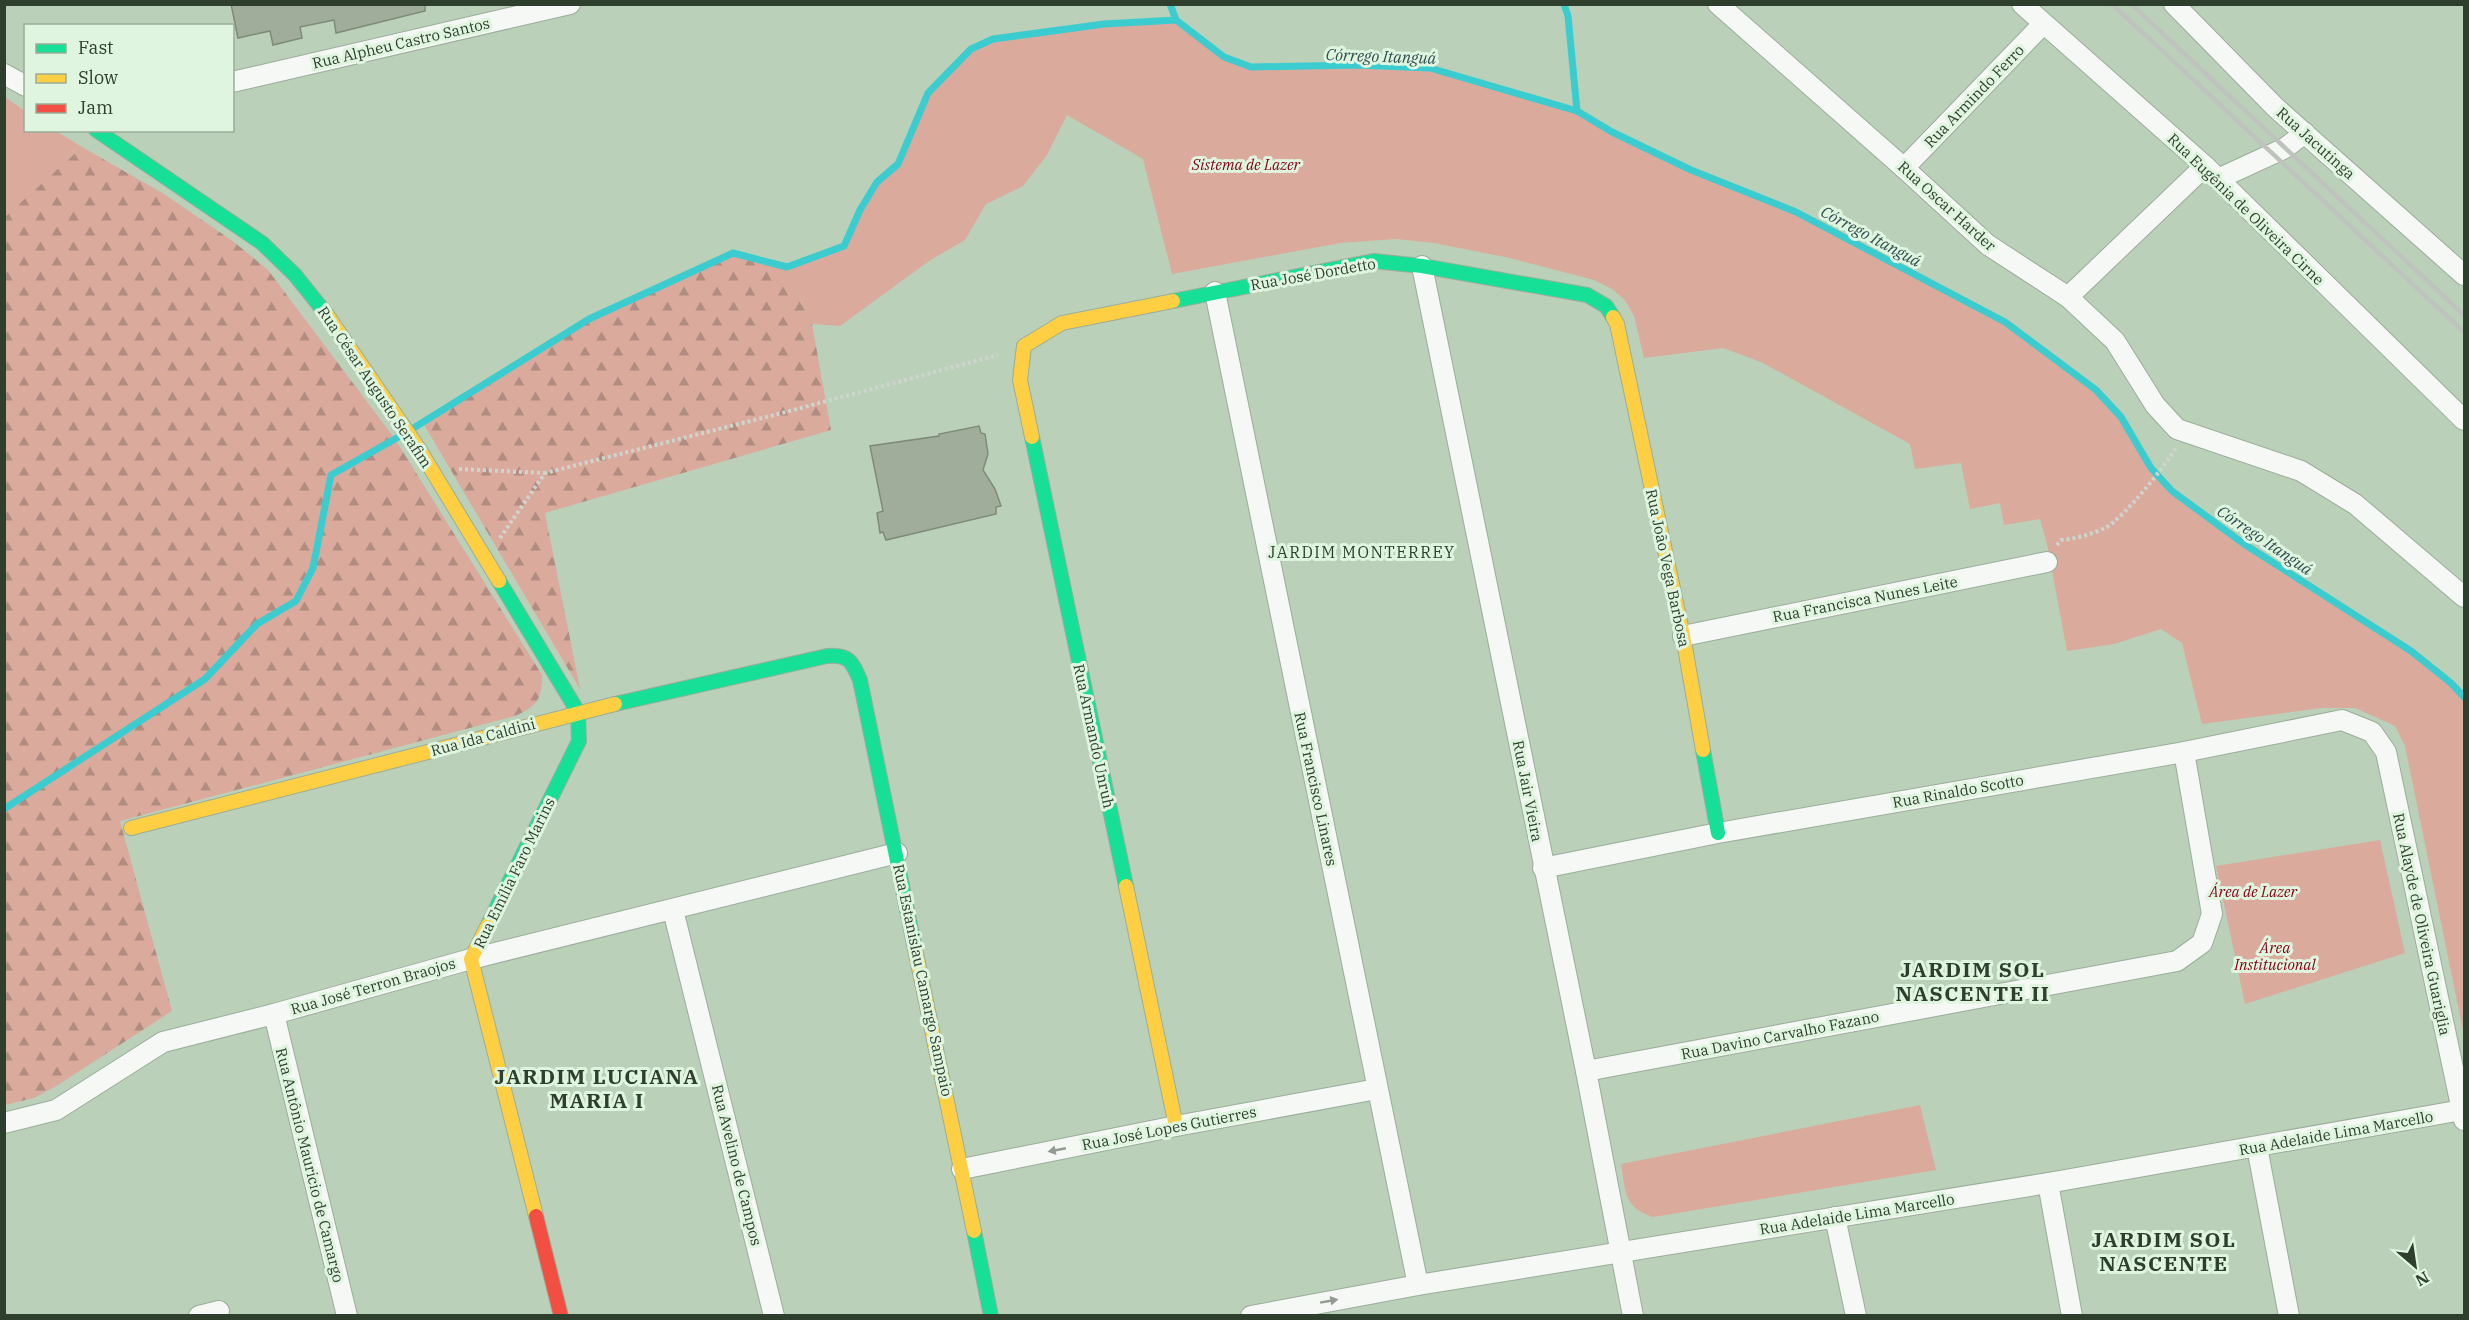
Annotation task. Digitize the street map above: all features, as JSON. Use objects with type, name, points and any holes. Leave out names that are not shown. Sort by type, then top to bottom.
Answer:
[{"type":"street","name":"Rua Alpheu Castro Santos","points":[[234,82],[570,4]]},
{"type":"street","name":"Rua Oscar Harder","points":[[1718,4],[1988,245],[2068,297],[2115,341],[2155,405],[2178,429],[2301,471],[2355,504],[2464,597]]},
{"type":"street","name":"Rua Eugênia de Oliveira Cirne","points":[[2022,4],[2212,172],[2464,420]]},
{"type":"street","name":"Rua Jacutinga","points":[[2174,4],[2305,133],[2464,275]]},
{"type":"street","name":"Rua Armindo Ferro","points":[[1904,168],[2043,24]]},
{"type":"street","points":[[4,74],[24,85]]},
{"type":"street","name":"Rua César Augusto Serafim","points":[[99,132],[261,243],[295,275],[333,323],[419,449],[578,712]]},
{"type":"street","points":[[2068,297],[2212,172],[2285,148],[2305,133]]},
{"type":"street","name":"Rua José Dordetto","points":[[1024,346],[1062,323],[1374,261],[1422,266],[1587,295],[1606,306]]},
{"type":"street","name":"Rua Jair Vieira","points":[[1422,266],[1586,1071],[1633,1316]]},
{"type":"street","name":"Rua Francisco Linares","points":[[1215,292],[1418,1285]]},
{"type":"street","name":"Rua João Vega Barbosa","points":[[1606,306],[1617,324],[1683,636],[1718,833]]},
{"type":"street","name":"Rua Armando Unruh","points":[[1024,346],[1020,380],[1176,1126]]},
{"type":"street","name":"Rua Francisca Nunes Leite","points":[[1683,636],[2047,562]]},
{"type":"street","name":"Rua Ida Caldini","points":[[131,828],[578,712],[838,655]]},
{"type":"street","name":"Rua Estanislau Camargo Sampaio","points":[[838,655],[851,661],[860,680],[992,1316]]},
{"type":"street","name":"Rua Emília Faro Marins","points":[[561,1316],[471,959],[579,741],[578,712]]},
{"type":"street","name":"Rua Rinaldo Scotto","points":[[1543,868],[1718,833],[2184,752],[2342,720],[2372,732]]},
{"type":"street","name":"Rua Alayde de Oliveira Guariglia","points":[[2372,732],[2386,752],[2463,1115]]},
{"type":"street","name":"Rua Davino Carvalho Fazano","points":[[1586,1071],[2177,961],[2202,943],[2212,914],[2184,752]]},
{"type":"street","name":"Rua José Terron Braojos","points":[[4,1123],[56,1110],[163,1042],[274,1014],[471,959],[897,853]]},
{"type":"street","name":"Rua Avelino de Campos","points":[[673,910],[774,1316]]},
{"type":"street","name":"Rua Antônio Mauricio de Camargo","points":[[274,1014],[347,1316]]},
{"type":"street","name":"Rua José Lopes Gutierres","points":[[962,1168],[1377,1089]]},
{"type":"street","name":"Rua Adelaide Lima Marcello","points":[[1251,1316],[1418,1285],[2463,1115]]},
{"type":"street","points":[[2258,1147],[2289,1316]]},
{"type":"street","points":[[2048,1183],[2072,1316]]},
{"type":"street","points":[[1835,1217],[1856,1316]]},
{"type":"street","points":[[199,1316],[219,1311]]},
{"type":"path","points":[[430,467],[545,473],[797,409],[1024,346]]},
{"type":"path","points":[[2047,562],[2061,540],[2072,539],[2107,527],[2170,457]]},
{"type":"path","points":[[485,559],[545,473]]},
{"type":"green space","name":"Sistema de Lazer","points":[[1176,20],[1224,57],[1251,67],[1357,65],[1430,68],[1577,111],[1612,132],[1691,170],[1796,212],[2005,322],[2096,390],[2121,417],[2151,468],[2172,491],[2244,544],[2410,651],[2451,683],[2464,697],[2464,1035],[2405,746],[2395,726],[2355,708],[2321,708],[2202,724],[2182,643],[2161,629],[2114,644],[2067,651],[2047,544],[2040,519],[2004,525],[2000,503],[1970,509],[1961,463],[1915,469],[1910,444],[1761,362],[1723,348],[1644,358],[1634,316],[1625,300],[1612,289],[1594,280],[1510,258],[1434,243],[1396,239],[1340,243],[1172,274],[1143,159],[1067,115],[1047,155],[1023,186],[986,204],[965,240],[929,261],[840,326],[812,324],[787,267],[844,246],[860,210],[877,182],[898,164],[928,93],[971,49],[996,38],[1103,24]]},
{"type":"green space","points":[[5,97],[24,110],[24,132],[58,132],[82,147],[5,217]]},
{"type":"green space","points":[[82,147],[164,194],[234,242],[268,270],[395,439],[542,675],[542,684],[537,701],[515,716],[120,821],[172,1011],[58,1085],[34,1098],[5,1105],[4,217]]},
{"type":"green space","points":[[733,253],[787,267],[812,324],[831,430],[545,513],[580,689],[423,423],[589,319]]},
{"type":"green space","points":[[2380,840],[2405,953],[2245,1004],[2216,866]]},
{"type":"green space","points":[[1920,1105],[1936,1170],[1653,1217],[1636,1208],[1625,1190],[1621,1164]]},
{"type":"building","points":[[231,4],[425,4],[425,11],[336,33],[334,20],[300,27],[302,38],[273,45],[270,31],[238,38]]},
{"type":"building","points":[[979,426],[981,433],[985,434],[988,454],[983,470],[995,489],[1001,506],[996,507],[996,514],[886,540],[883,532],[880,533],[877,513],[883,511],[870,446],[939,436],[939,434]]},
{"type":"waterway","name":"Córrego Itanguá","points":[[1170,4],[1176,20],[1224,57],[1251,67],[1357,65],[1430,68],[1577,111],[1612,132],[1691,170],[1796,212],[2005,322],[2096,390],[2121,417],[2151,468],[2172,491],[2244,544],[2411,651],[2451,683],[2464,697]]},
{"type":"waterway","points":[[1564,4],[1568,16],[1577,111]]},
{"type":"waterway","points":[[412,429],[589,319],[733,253],[787,267],[844,246],[860,210],[877,182],[898,164],[928,93],[971,49],[993,39],[1104,24],[1176,20]]},
{"type":"waterway","points":[[4,809],[205,679],[257,624],[296,601],[313,568],[331,475],[402,435]]},
{"type":"railway","points":[[2112,4],[2464,332]]},
{"type":"railway","points":[[2131,4],[2464,315]]},
{"type":"traffic: fast","points":[[99,132],[262,243],[295,275],[327,315]]},
{"type":"traffic: fast","points":[[1173,301],[1374,261],[1422,266],[1587,295],[1606,306],[1613,317]]},
{"type":"traffic: fast","points":[[1032,437],[1126,886]]},
{"type":"traffic: fast","points":[[488,925],[579,741],[578,712],[499,581]]},
{"type":"traffic: fast","points":[[615,704],[827,656],[840,656],[849,660],[860,680],[914,944]]},
{"type":"traffic: fast","points":[[1703,750],[1718,833]]},
{"type":"traffic: fast","points":[[974,1231],[991,1316]]},
{"type":"traffic: slow","points":[[1032,437],[1020,380],[1024,346],[1062,323],[1173,301]]},
{"type":"traffic: slow","points":[[327,315],[419,449],[499,581]]},
{"type":"traffic: slow","points":[[1613,317],[1617,324],[1683,636],[1703,750]]},
{"type":"traffic: slow","points":[[131,828],[615,704]]},
{"type":"traffic: slow","points":[[1126,886],[1176,1126]]},
{"type":"traffic: slow","points":[[488,925],[471,959],[536,1216]]},
{"type":"traffic: slow","points":[[914,944],[974,1231]]},
{"type":"traffic: jam","points":[[536,1216],[561,1316]]},
{"type":"district","name":"JARDIM MONTERREY","points":[[1362,552]]},
{"type":"district","name":"JARDIM SOL NASCENTE II","points":[[1973,981]]},
{"type":"district","name":"JARDIM LUCIANA MARIA I","points":[[597,1088]]},
{"type":"district","name":"JARDIM SOL NASCENTE","points":[[2164,1251]]},
{"type":"park label","name":"Área de Lazer","points":[[2253,891]]},
{"type":"park label","name":"Área Institucional","points":[[2275,956]]}]
